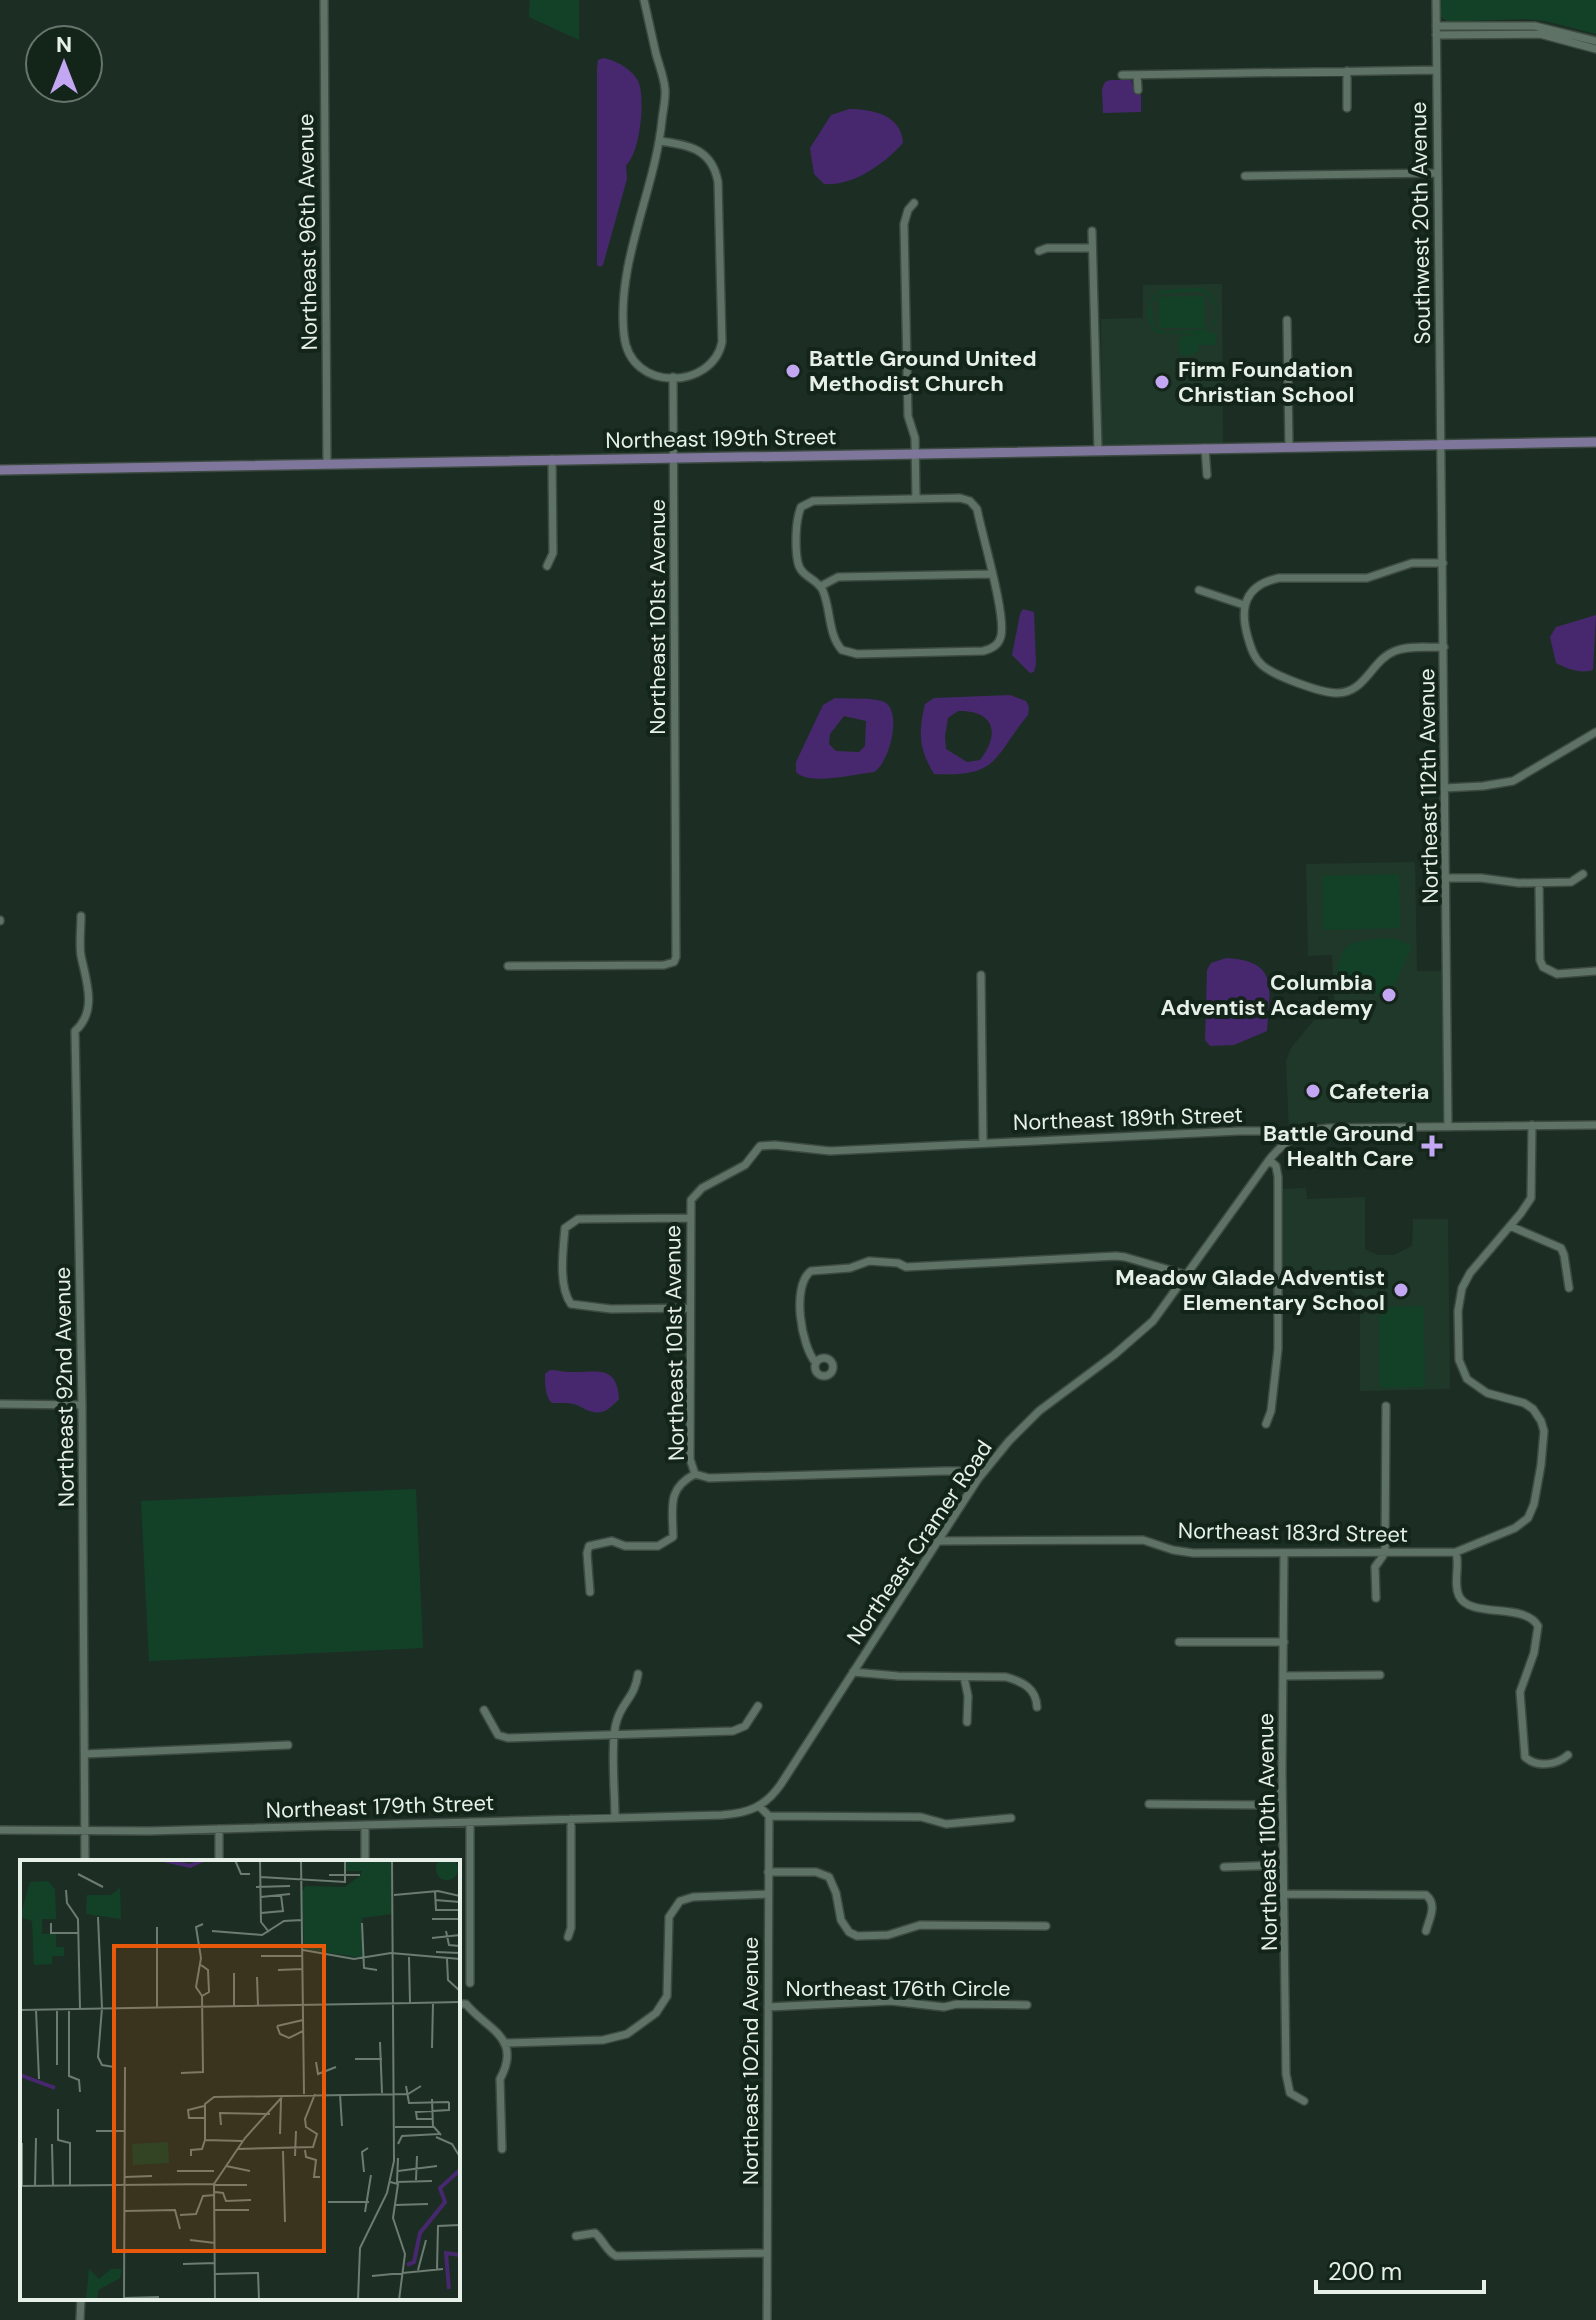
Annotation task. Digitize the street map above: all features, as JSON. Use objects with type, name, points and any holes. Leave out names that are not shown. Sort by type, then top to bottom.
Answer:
[{"type":"main road","name":"Northeast 199th Street","points":[[0,470],[1596,442]]},
{"type":"street","name":"Northeast 96th Avenue","points":[[324,0],[327,463]]},
{"type":"street","points":[[644,0],[665,90],[660,141],[625,286],[623,324],[627,354],[636,367],[650,374],[673,377],[701,371],[713,362],[720,349],[718,182],[713,164],[701,151],[660,141]]},
{"type":"street","name":"Southwest 20th Avenue","points":[[1436,0],[1442,445]]},
{"type":"street","points":[[1436,30],[1540,34],[1596,41]]},
{"type":"street","points":[[1585,42],[1596,49]]},
{"type":"street","points":[[1122,75],[1436,70]]},
{"type":"street","points":[[1347,71],[1347,108]]},
{"type":"street","points":[[1137,75],[1138,90]]},
{"type":"street","points":[[1245,176],[1437,173]]},
{"type":"street","points":[[914,203],[908,210],[904,224],[908,416],[915,438],[916,499]]},
{"type":"street","points":[[1092,231],[1098,449]]},
{"type":"street","points":[[1039,251],[1047,248],[1092,248]]},
{"type":"street","points":[[1287,320],[1289,446]]},
{"type":"street","name":"Northeast 101st Avenue","points":[[508,966],[664,965],[674,962],[676,957],[673,377]]},
{"type":"street","name":"Northeast 112th Avenue","points":[[1442,445],[1448,1127]]},
{"type":"street","points":[[1205,448],[1207,475]]},
{"type":"street","points":[[547,566],[553,553],[552,459]]},
{"type":"street","points":[[963,498],[977,509],[1002,628],[997,644],[983,651],[845,652],[835,641],[821,586],[802,571],[798,563],[799,510],[806,503],[916,499],[963,498]]},
{"type":"street","points":[[1443,563],[1412,563],[1367,578],[1279,578],[1265,581],[1244,605],[1244,626],[1250,645],[1262,665],[1272,672],[1335,693],[1353,689],[1362,683],[1375,665],[1397,649],[1444,647]]},
{"type":"street","points":[[821,586],[838,577],[991,574]]},
{"type":"street","points":[[1199,590],[1244,605]]},
{"type":"street","points":[[1445,788],[1513,781],[1596,732]]},
{"type":"street","points":[[1446,878],[1539,883],[1571,882],[1583,874]]},
{"type":"street","points":[[1539,883],[1540,960],[1545,969],[1557,974],[1596,971]]},
{"type":"street","name":"Northeast 92nd Avenue","points":[[81,916],[81,952],[86,966],[89,1004],[83,1022],[75,1031],[82,1405],[85,1860]]},
{"type":"street","points":[[981,975],[983,1142]]},
{"type":"street","points":[[1532,1125],[1531,1198],[1475,1265],[1462,1288],[1458,1311],[1459,1360],[1464,1376],[1487,1393],[1520,1401],[1539,1417],[1544,1437],[1537,1489],[1532,1511],[1523,1523],[1456,1552],[1458,1593],[1463,1601],[1474,1606],[1528,1616],[1538,1626],[1534,1653],[1520,1692],[1525,1757],[1534,1763],[1551,1763],[1568,1755]]},
{"type":"street","name":"Northeast 189th Street","points":[[689,1214],[691,1200],[702,1188],[738,1171],[756,1148],[763,1145],[830,1151],[1239,1131],[1268,1131],[1288,1139],[1320,1129],[1596,1125]]},
{"type":"street","name":"Northeast Cramer Road","points":[[760,1807],[781,1784],[978,1479],[1039,1411],[1114,1355],[1153,1321],[1269,1160],[1288,1139]]},
{"type":"street","points":[[1266,1424],[1271,1411],[1278,1349],[1278,1177],[1276,1166],[1269,1160]]},
{"type":"street","points":[[689,1214],[578,1219],[565,1228],[563,1244],[567,1298],[571,1304],[588,1308],[689,1308]]},
{"type":"street","name":"Northeast 101st Avenue","points":[[689,1214],[690,1459],[695,1474]]},
{"type":"street","points":[[1510,1226],[1561,1248],[1569,1288]]},
{"type":"street","points":[[816,1363],[804,1340],[800,1317],[804,1278],[811,1271],[850,1268],[869,1261],[898,1263],[906,1267],[1116,1256],[1187,1275]]},
{"type":"street","points":[[0,1404],[82,1405]]},
{"type":"street","points":[[1376,1598],[1375,1567],[1385,1553],[1386,1406]]},
{"type":"street","points":[[590,1592],[589,1546],[612,1541],[625,1546],[658,1546],[668,1542],[673,1537],[673,1492],[695,1474],[709,1478],[959,1471],[978,1479]]},
{"type":"street","name":"Northeast 183rd Street","points":[[938,1541],[1143,1540],[1192,1553],[1456,1552]]},
{"type":"street","name":"Northeast 110th Avenue","points":[[1284,1553],[1283,1865],[1286,1894],[1287,2088],[1304,2101]]},
{"type":"street","points":[[1179,1642],[1284,1642]]},
{"type":"street","points":[[853,1672],[866,1675],[995,1675],[1019,1681],[1033,1691],[1037,1707]]},
{"type":"street","points":[[615,1818],[614,1735],[617,1719],[633,1696],[638,1674]]},
{"type":"street","points":[[1283,1676],[1380,1675]]},
{"type":"street","points":[[964,1677],[968,1696],[967,1722]]},
{"type":"street","points":[[484,1710],[496,1733],[504,1737],[738,1730],[748,1722],[758,1706]]},
{"type":"street","points":[[85,1754],[288,1745]]},
{"type":"street","points":[[1149,1804],[1261,1805],[1276,1799],[1283,1788]]},
{"type":"street","points":[[760,1807],[769,1816],[921,1817],[946,1824],[1011,1818]]},
{"type":"street","name":"Northeast 179th Street","points":[[0,1830],[219,1829],[722,1815],[760,1807]]},
{"type":"street","name":"Northeast 102nd Avenue","points":[[767,2320],[769,1816]]},
{"type":"street","points":[[568,1937],[571,1928],[571,1819]]},
{"type":"street","points":[[470,1822],[470,1983]]},
{"type":"street","points":[[365,1825],[365,1860]]},
{"type":"street","points":[[219,1829],[219,1860]]},
{"type":"street","points":[[1224,1867],[1283,1865]]},
{"type":"street","points":[[768,1872],[816,1872],[829,1877],[841,1920],[849,1932],[857,1936],[888,1935],[920,1925],[1046,1926]]},
{"type":"street","points":[[504,2043],[618,2038],[656,2013],[667,1996],[669,1917],[680,1901],[693,1897],[768,1894]]},
{"type":"street","points":[[1286,1894],[1426,1895],[1433,1907],[1426,1931]]},
{"type":"street","name":"Northeast 176th Circle","points":[[768,2007],[891,2001],[944,2007],[957,2004],[1027,2005]]},
{"type":"street","points":[[460,2004],[466,2004],[503,2037],[506,2058],[500,2079],[502,2149]]},
{"type":"street","points":[[576,2236],[595,2233],[616,2256],[767,2253]]},
{"type":"street","points":[[80,2320],[81,2300]]},
{"type":"shaded area","points":[[603,58],[623,66],[638,81],[641,112],[638,138],[626,165],[627,179],[600,267],[597,265],[597,68],[598,60]]},
{"type":"shaded area","points":[[1131,80],[1134,89],[1141,90],[1141,112],[1103,113],[1102,89],[1105,82]]},
{"type":"shaded area","points":[[849,109],[876,112],[892,120],[903,143],[868,172],[835,184],[824,184],[814,174],[810,148],[831,115]]},
{"type":"shaded area","name":"Firm Foundation Christian School","points":[[1222,284],[1223,445],[1102,447],[1101,319],[1143,318],[1143,285]]},
{"type":"shaded area","points":[[1023,609],[1034,612],[1036,664],[1034,672],[1030,673],[1012,655]]},
{"type":"shaded area","points":[[1596,615],[1593,670],[1574,670],[1556,663],[1550,637],[1556,627]]},
{"type":"shaded area","points":[[1010,695],[1026,701],[1028,715],[1000,754],[983,768],[955,774],[934,774],[925,757],[921,724],[925,704],[934,698]],"holes":[[[958,711],[986,719],[992,732],[987,750],[980,760],[967,762],[946,749],[945,736],[948,718]]]},
{"type":"shaded area","points":[[835,698],[869,699],[882,701],[891,709],[892,739],[884,759],[874,772],[821,779],[796,772],[796,762],[823,705]],"holes":[[[844,716],[866,721],[865,746],[859,752],[836,751],[829,744],[830,734]]]},
{"type":"shaded area","name":"Columbia Adventist Academy","points":[[1415,862],[1417,971],[1445,971],[1444,1121],[1442,1124],[1321,1126],[1292,1133],[1289,1130],[1286,1061],[1291,1048],[1314,1020],[1335,1018],[1332,955],[1308,956],[1306,864]]},
{"type":"shaded area","points":[[1226,958],[1244,960],[1264,972],[1269,991],[1267,1031],[1234,1045],[1210,1046],[1205,1040],[1207,970],[1211,963]]},
{"type":"shaded area","name":"Meadow Glade Adventist Elementary School","points":[[1306,1188],[1307,1199],[1365,1197],[1365,1249],[1378,1255],[1394,1255],[1412,1246],[1413,1219],[1448,1219],[1450,1389],[1360,1391],[1360,1300],[1349,1287],[1305,1288],[1305,1272],[1280,1273],[1280,1189]]},
{"type":"shaded area","points":[[550,1370],[604,1372],[614,1380],[619,1399],[600,1412],[573,1404],[552,1403],[545,1381],[545,1374]]},
{"type":"green space","points":[[530,0],[579,0],[579,40],[529,17]]},
{"type":"green space","points":[[1441,0],[1596,0],[1596,34],[1525,19],[1448,22],[1441,17]]},
{"type":"green space","points":[[1201,288],[1211,293],[1217,306],[1216,322],[1206,333],[1216,333],[1216,345],[1198,345],[1198,352],[1194,355],[1180,355],[1179,340],[1183,336],[1200,334],[1156,333],[1148,310],[1155,294],[1160,290]],"holes":[[[1201,291],[1211,298],[1216,313],[1209,329],[1165,332],[1154,327],[1151,304],[1158,294]]]},
{"type":"green space","points":[[1204,296],[1205,328],[1159,328],[1159,297]]},
{"type":"green space","points":[[1399,874],[1400,928],[1323,930],[1322,876]]},
{"type":"green space","points":[[1384,938],[1412,946],[1390,995],[1384,997],[1334,980],[1347,947]]},
{"type":"green space","points":[[1424,1306],[1425,1387],[1380,1388],[1379,1307]]},
{"type":"green space","points":[[416,1489],[423,1648],[149,1661],[141,1501]]},
{"type":"place","name":"Battle Ground United Methodist Church","points":[[793,371]]},
{"type":"place","name":"Firm Foundation Christian School","points":[[1162,382]]},
{"type":"place","name":"Columbia Adventist Academy","points":[[1389,995]]},
{"type":"place","name":"Cafeteria","points":[[1313,1091]]},
{"type":"place","name":"Battle Ground Health Care","points":[[1432,1146]]},
{"type":"place","name":"Meadow Glade Adventist Elementary School","points":[[1401,1290]]}]
